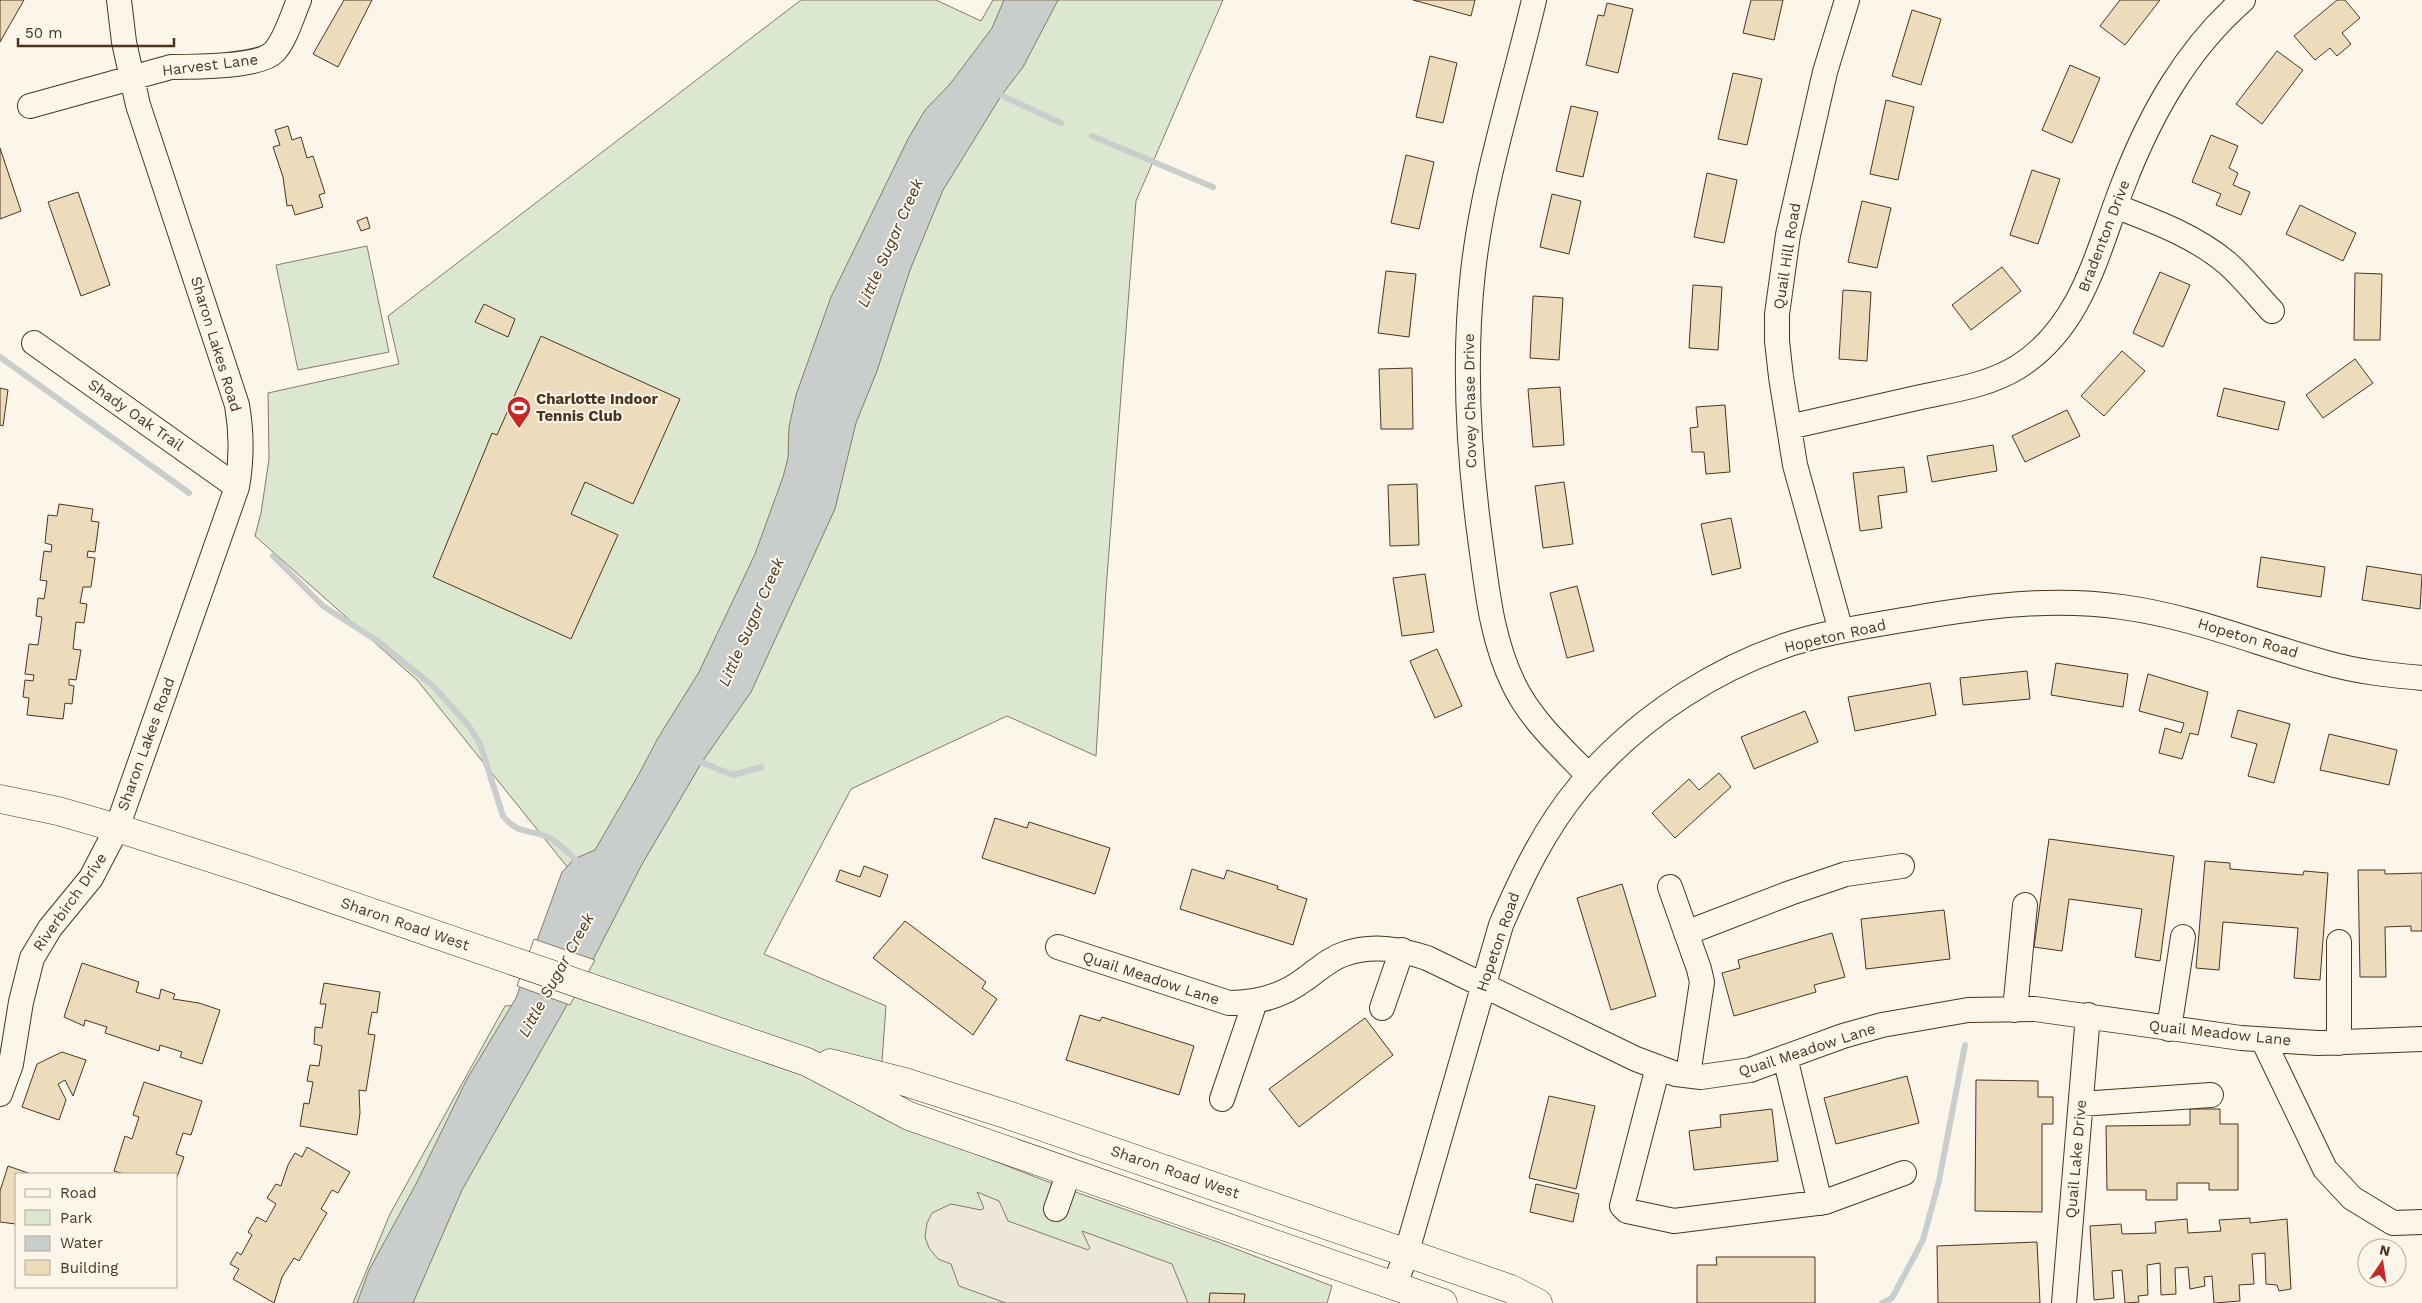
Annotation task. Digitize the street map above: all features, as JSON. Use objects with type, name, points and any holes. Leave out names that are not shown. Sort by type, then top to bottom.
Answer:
[{"type":"main road","name":"Sharon Road West","points":[[0,799],[58,811],[117,828],[807,1062],[909,1116],[1443,1303]]},
{"type":"main road","name":"Sharon Road West","points":[[807,1062],[838,1064],[1008,1115],[1511,1289],[1538,1303]]},
{"type":"street","name":"Sharon Lakes Road","points":[[117,828],[237,488],[242,434],[237,405],[138,105],[124,42],[119,0]]},
{"type":"street","name":"Harvest Lane","points":[[30,106],[172,66],[194,67],[261,61],[274,52],[284,36],[299,0]]},
{"type":"street","name":"Covey Chase Drive","points":[[1534,0],[1489,179],[1473,271],[1468,336],[1467,395],[1471,471],[1490,616],[1500,654],[1514,686],[1533,715],[1589,776]]},
{"type":"street","name":"Quail Hill Road","points":[[1840,631],[1795,465],[1777,341],[1779,288],[1788,236],[1825,72],[1847,0]]},
{"type":"street","name":"Bradenton Drive","points":[[1789,427],[1983,383],[2018,367],[2056,333],[2076,306],[2091,276],[2115,206],[2149,126],[2171,84],[2193,52],[2243,0]]},
{"type":"street","points":[[2115,206],[2168,227],[2203,245],[2228,264],[2272,311]]},
{"type":"street","name":"Shady Oak Trail","points":[[34,343],[237,488]]},
{"type":"street","name":"Hopeton Road","points":[[1394,1286],[1406,1253],[1501,925],[1522,876],[1549,829],[1589,776],[1628,738],[1662,711],[1715,676],[1758,656],[1808,639],[1840,631],[1977,607],[2009,604],[2092,604],[2178,617],[2329,664],[2379,674],[2422,678]]},
{"type":"street","name":"Riverbirch Drive","points":[[0,1094],[11,1064],[20,1002],[32,958],[50,928],[91,878],[117,828]]},
{"type":"street","points":[[1686,933],[1790,893],[1846,874],[1902,866]]},
{"type":"street","points":[[1670,887],[1702,982],[1688,1075]]},
{"type":"street","points":[[2015,1010],[2025,905]]},
{"type":"street","points":[[2169,1029],[2183,937]]},
{"type":"street","points":[[2339,942],[2339,1043]]},
{"type":"street","name":"Quail Meadow Lane","points":[[1058,947],[1214,1000],[1229,1003],[1255,1002],[1281,994],[1304,980],[1320,966],[1342,955],[1376,948],[1402,950],[1427,958],[1577,1032],[1658,1067],[1701,1077],[1734,1074],[1785,1058],[1843,1036],[1910,1019],[1968,1010],[2035,1009],[2088,1015],[2169,1029],[2262,1040],[2339,1043],[2422,1039]]},
{"type":"street","points":[[1382,1008],[1402,950]]},
{"type":"street","points":[[1222,1099],[1255,1002]]},
{"type":"street","name":"Quail Lake Drive","points":[[2064,1303],[2088,1015]]},
{"type":"street","points":[[2262,1040],[2326,1169],[2352,1198],[2393,1223],[2422,1222]]},
{"type":"street","points":[[1785,1058],[1820,1202]]},
{"type":"street","points":[[1658,1067],[1622,1206],[1627,1211],[1674,1221],[1820,1202],[1904,1173]]},
{"type":"street","points":[[2081,1104],[2211,1095]]},
{"type":"street","points":[[1056,1209],[1069,1172]]},
{"type":"green space","points":[[801,0],[936,0],[981,21],[993,0],[1223,0],[1136,201],[1106,590],[1096,756],[1007,716],[851,789],[764,954],[886,1006],[878,1116],[1064,1188],[1218,1242],[1332,1286],[1327,1303],[353,1303],[390,1214],[505,1006],[541,1003],[593,899],[417,680],[255,536],[261,513],[269,459],[268,393],[399,364],[388,316]]},
{"type":"green space","points":[[367,246],[389,352],[298,370],[276,265]]},
{"type":"shaded area","points":[[977,1192],[999,1201],[1008,1221],[1088,1250],[1090,1248],[1082,1231],[1172,1264],[1188,1303],[1006,1303],[959,1286],[951,1264],[938,1259],[929,1248],[925,1237],[927,1223],[932,1213],[951,1204],[981,1210],[984,1208]]},
{"type":"water","name":"Little Sugar Creek","points":[[1004,0],[1058,0],[1023,67],[1001,96],[943,190],[910,270],[877,371],[856,423],[835,509],[751,692],[702,762],[641,866],[597,952],[462,1190],[413,1303],[357,1303],[369,1270],[416,1184],[467,1079],[516,998],[562,872],[574,859],[595,850],[658,738],[699,672],[755,554],[783,477],[788,458],[789,427],[796,395],[831,297],[908,139],[925,110],[950,84],[992,28]]},
{"type":"pier","points":[[534,939],[595,960],[570,1005],[517,986]]},
{"type":"building","points":[[0,0],[24,0],[0,42]]},
{"type":"building","points":[[344,0],[372,0],[338,67],[313,54]]},
{"type":"building","points":[[1413,0],[1475,0],[1471,16]]},
{"type":"building","points":[[1751,0],[1783,0],[1774,40],[1743,33]]},
{"type":"building","points":[[2120,0],[2160,0],[2125,45],[2100,26]]},
{"type":"building","points":[[2337,0],[2345,0],[2360,18],[2342,33],[2351,44],[2337,56],[2330,48],[2315,60],[2294,36]]},
{"type":"building","points":[[1607,3],[1633,9],[1618,73],[1586,65],[1598,15],[1604,16]]},
{"type":"building","points":[[1912,10],[1941,19],[1921,85],[1892,76]]},
{"type":"building","points":[[2277,51],[2303,70],[2262,124],[2236,104]]},
{"type":"building","points":[[1430,56],[1457,63],[1443,123],[1416,117]]},
{"type":"building","points":[[2070,65],[2100,78],[2072,143],[2042,130]]},
{"type":"building","points":[[1733,73],[1762,79],[1747,145],[1718,139]]},
{"type":"building","points":[[1886,100],[1914,107],[1898,180],[1870,174]]},
{"type":"building","points":[[1571,106],[1598,112],[1583,177],[1556,171]]},
{"type":"building","points":[[288,126],[292,140],[301,137],[307,158],[313,156],[325,193],[319,195],[323,207],[295,215],[292,205],[287,206],[283,177],[273,147],[280,145],[275,130]]},
{"type":"building","points":[[2211,135],[2238,146],[2229,168],[2238,173],[2233,185],[2250,192],[2241,215],[2216,205],[2221,194],[2192,182]]},
{"type":"building","points":[[0,148],[21,211],[0,219]]},
{"type":"building","points":[[1406,155],[1434,162],[1419,229],[1391,223]]},
{"type":"building","points":[[2032,170],[2060,179],[2038,244],[2010,235]]},
{"type":"building","points":[[1707,173],[1737,180],[1724,243],[1694,237]]},
{"type":"building","points":[[78,192],[110,285],[81,296],[48,202]]},
{"type":"building","points":[[1552,194],[1581,201],[1569,254],[1540,247]]},
{"type":"building","points":[[1862,201],[1891,208],[1877,268],[1848,262]]},
{"type":"building","points":[[2300,205],[2356,233],[2343,261],[2286,234]]},
{"type":"building","points":[[367,217],[370,228],[361,231],[357,221]]},
{"type":"building","points":[[2002,267],[2021,291],[1971,330],[1952,305]]},
{"type":"building","points":[[1386,271],[1416,274],[1409,337],[1378,333]]},
{"type":"building","points":[[2160,272],[2190,285],[2163,347],[2133,333]]},
{"type":"building","points":[[2355,273],[2382,274],[2380,340],[2354,340]]},
{"type":"building","points":[[1693,285],[1722,287],[1718,350],[1689,348]]},
{"type":"building","points":[[1843,290],[1871,292],[1867,361],[1839,359]]},
{"type":"building","points":[[1533,296],[1563,298],[1559,360],[1530,358]]},
{"type":"building","points":[[484,304],[515,319],[508,337],[475,322]]},
{"type":"building","points":[[541,336],[680,399],[633,504],[585,482],[571,514],[618,535],[571,639],[433,577],[492,433],[497,435]]},
{"type":"building","points":[[2122,351],[2145,371],[2104,416],[2081,396]]},
{"type":"building","points":[[2355,359],[2373,383],[2323,418],[2306,395]]},
{"type":"building","points":[[1412,368],[1413,429],[1381,429],[1379,369]]},
{"type":"building","points":[[1560,387],[1564,445],[1533,447],[1528,389]]},
{"type":"building","points":[[0,388],[8,390],[3,426],[0,425]]},
{"type":"building","points":[[2224,388],[2285,402],[2278,430],[2217,416]]},
{"type":"building","points":[[1725,405],[1730,472],[1706,474],[1704,452],[1692,452],[1690,428],[1698,427],[1696,407]]},
{"type":"building","points":[[2067,410],[2080,436],[2025,462],[2012,436]]},
{"type":"building","points":[[1993,445],[1997,471],[1932,482],[1927,456]]},
{"type":"building","points":[[1904,467],[1907,492],[1878,496],[1882,528],[1860,531],[1853,473]]},
{"type":"building","points":[[1564,482],[1573,544],[1543,548],[1535,486]]},
{"type":"building","points":[[1417,484],[1419,545],[1390,546],[1388,485]]},
{"type":"building","points":[[59,504],[93,509],[91,521],[99,522],[95,552],[88,551],[87,557],[95,558],[91,587],[83,587],[80,603],[87,604],[84,623],[76,622],[73,649],[81,650],[76,680],[69,679],[69,685],[74,686],[72,704],[65,703],[63,719],[27,715],[29,698],[23,697],[25,680],[33,681],[34,675],[25,674],[29,644],[38,645],[42,617],[36,616],[38,598],[44,599],[47,581],[40,580],[44,551],[51,552],[52,545],[45,543],[48,515],[57,516]]},
{"type":"building","points":[[1731,518],[1741,568],[1712,575],[1701,524]]},
{"type":"building","points":[[2261,557],[2325,567],[2321,597],[2257,587]]},
{"type":"building","points":[[2367,566],[2422,575],[2420,609],[2362,600]]},
{"type":"building","points":[[1425,574],[1434,632],[1402,636],[1393,578]]},
{"type":"building","points":[[1577,586],[1594,651],[1567,658],[1550,593]]},
{"type":"building","points":[[1437,649],[1462,706],[1435,718],[1410,661]]},
{"type":"building","points":[[2056,663],[2128,674],[2123,707],[2051,695]]},
{"type":"building","points":[[2027,671],[2030,699],[1963,705],[1960,678]]},
{"type":"building","points":[[2148,674],[2208,692],[2198,735],[2190,733],[2182,759],[2159,753],[2165,728],[2181,733],[2184,723],[2139,711]]},
{"type":"building","points":[[1930,683],[1936,715],[1855,731],[1848,697]]},
{"type":"building","points":[[2238,710],[2290,724],[2274,783],[2248,776],[2257,744],[2231,737]]},
{"type":"building","points":[[1805,711],[1818,742],[1754,769],[1741,737]]},
{"type":"building","points":[[2329,734],[2397,750],[2389,785],[2320,770]]},
{"type":"building","points":[[1719,773],[1731,787],[1675,838],[1652,813],[1689,779],[1699,790]]},
{"type":"building","points":[[995,818],[1027,828],[1029,822],[1110,848],[1095,894],[982,858]]},
{"type":"building","points":[[2049,839],[2174,856],[2160,961],[2135,957],[2142,909],[2069,899],[2062,951],[2034,947]]},
{"type":"building","points":[[2205,861],[2230,863],[2230,869],[2303,875],[2304,871],[2328,873],[2320,980],[2294,978],[2298,928],[2223,922],[2219,970],[2196,968]]},
{"type":"building","points":[[864,866],[888,875],[880,897],[836,881],[840,870],[860,877]]},
{"type":"building","points":[[1192,869],[1224,879],[1227,870],[1278,886],[1277,889],[1307,899],[1293,945],[1180,909]]},
{"type":"building","points":[[2358,870],[2385,870],[2385,874],[2422,873],[2422,931],[2411,931],[2411,926],[2385,927],[2386,977],[2360,977]]},
{"type":"building","points":[[1622,884],[1656,996],[1611,1010],[1577,898]]},
{"type":"building","points":[[1944,910],[1950,959],[1866,969],[1861,919]]},
{"type":"building","points":[[905,921],[986,982],[982,988],[997,999],[973,1035],[873,958]]},
{"type":"building","points":[[1832,933],[1845,977],[1814,985],[1816,992],[1734,1016],[1722,973],[1740,968],[1738,960]]},
{"type":"building","points":[[82,963],[139,982],[136,992],[159,999],[161,989],[175,994],[173,999],[199,1003],[220,1010],[202,1064],[180,1057],[182,1052],[160,1045],[159,1051],[105,1033],[107,1027],[85,1020],[84,1026],[64,1017]]},
{"type":"building","points":[[324,983],[380,992],[377,1013],[372,1012],[368,1034],[375,1035],[366,1091],[359,1090],[360,1113],[357,1135],[300,1126],[304,1103],[309,1104],[313,1082],[307,1081],[310,1065],[319,1066],[322,1046],[314,1044],[315,1027],[322,1028],[326,1004],[320,1004]]},
{"type":"building","points":[[1080,1015],[1100,1021],[1102,1017],[1194,1046],[1179,1095],[1066,1060]]},
{"type":"building","points":[[1365,1018],[1393,1055],[1299,1127],[1269,1089]]},
{"type":"building","points":[[62,1052],[86,1060],[73,1096],[65,1080],[58,1084],[66,1100],[59,1120],[22,1107],[37,1064]]},
{"type":"building","points":[[1907,1076],[1919,1123],[1836,1144],[1824,1098]]},
{"type":"building","points":[[1976,1080],[2038,1081],[2038,1097],[2053,1097],[2053,1124],[2042,1124],[2042,1212],[1975,1211]]},
{"type":"building","points":[[144,1082],[202,1101],[191,1135],[183,1133],[176,1154],[184,1157],[178,1174],[121,1173],[114,1171],[125,1136],[132,1139],[139,1117],[133,1115]]},
{"type":"building","points":[[1549,1096],[1595,1106],[1576,1189],[1529,1178]]},
{"type":"building","points":[[1772,1109],[1778,1161],[1694,1170],[1689,1131],[1721,1127],[1720,1115]]},
{"type":"building","points":[[2190,1109],[2220,1109],[2220,1124],[2238,1124],[2238,1190],[2209,1190],[2209,1183],[2177,1183],[2177,1200],[2146,1200],[2146,1190],[2107,1190],[2106,1126],[2190,1125]]},
{"type":"building","points":[[307,1147],[350,1172],[338,1193],[332,1190],[321,1209],[327,1213],[299,1261],[294,1258],[282,1277],[274,1303],[233,1279],[239,1269],[230,1264],[237,1252],[241,1255],[252,1235],[248,1232],[257,1217],[266,1222],[276,1204],[267,1198],[276,1184],[281,1186],[288,1165],[295,1153],[302,1157]]},
{"type":"building","points":[[8,1166],[28,1173],[15,1173],[15,1224],[0,1222],[0,1191]]},
{"type":"building","points":[[1536,1184],[1579,1194],[1573,1222],[1530,1212]]},
{"type":"building","points":[[2250,1218],[2250,1223],[2287,1219],[2291,1289],[2279,1291],[2277,1285],[2266,1284],[2265,1253],[2252,1254],[2254,1284],[2239,1285],[2240,1301],[2214,1303],[2212,1276],[2204,1277],[2205,1286],[2190,1289],[2188,1267],[2175,1268],[2176,1294],[2161,1295],[2160,1263],[2147,1265],[2148,1295],[2138,1296],[2139,1302],[2125,1303],[2122,1270],[2112,1271],[2114,1298],[2094,1300],[2090,1226],[2121,1224],[2122,1234],[2156,1233],[2155,1222],[2187,1219],[2188,1233],[2221,1231],[2219,1220]]},
{"type":"building","points":[[2037,1242],[2040,1303],[1938,1303],[1937,1246]]},
{"type":"building","points":[[1716,1257],[1815,1257],[1815,1303],[1697,1303],[1697,1265],[1717,1265]]},
{"type":"building","points":[[1210,1293],[1245,1294],[1244,1303],[1209,1303]]},
{"type":"waterway","points":[[994,92],[1061,123]]},
{"type":"waterway","points":[[1092,136],[1213,187]]},
{"type":"waterway","points":[[0,357],[189,493]]},
{"type":"waterway","points":[[273,556],[323,606],[379,642],[434,687],[469,726],[480,744],[503,816],[508,822],[519,829],[548,837],[579,863]]},
{"type":"waterway","points":[[696,760],[733,775],[761,767]]},
{"type":"waterway","points":[[1882,1303],[1892,1298],[1923,1240],[1939,1181],[1965,1045]]},
{"type":"place","name":"Charlotte Indoor Tennis Club","points":[[519,429]]}]
